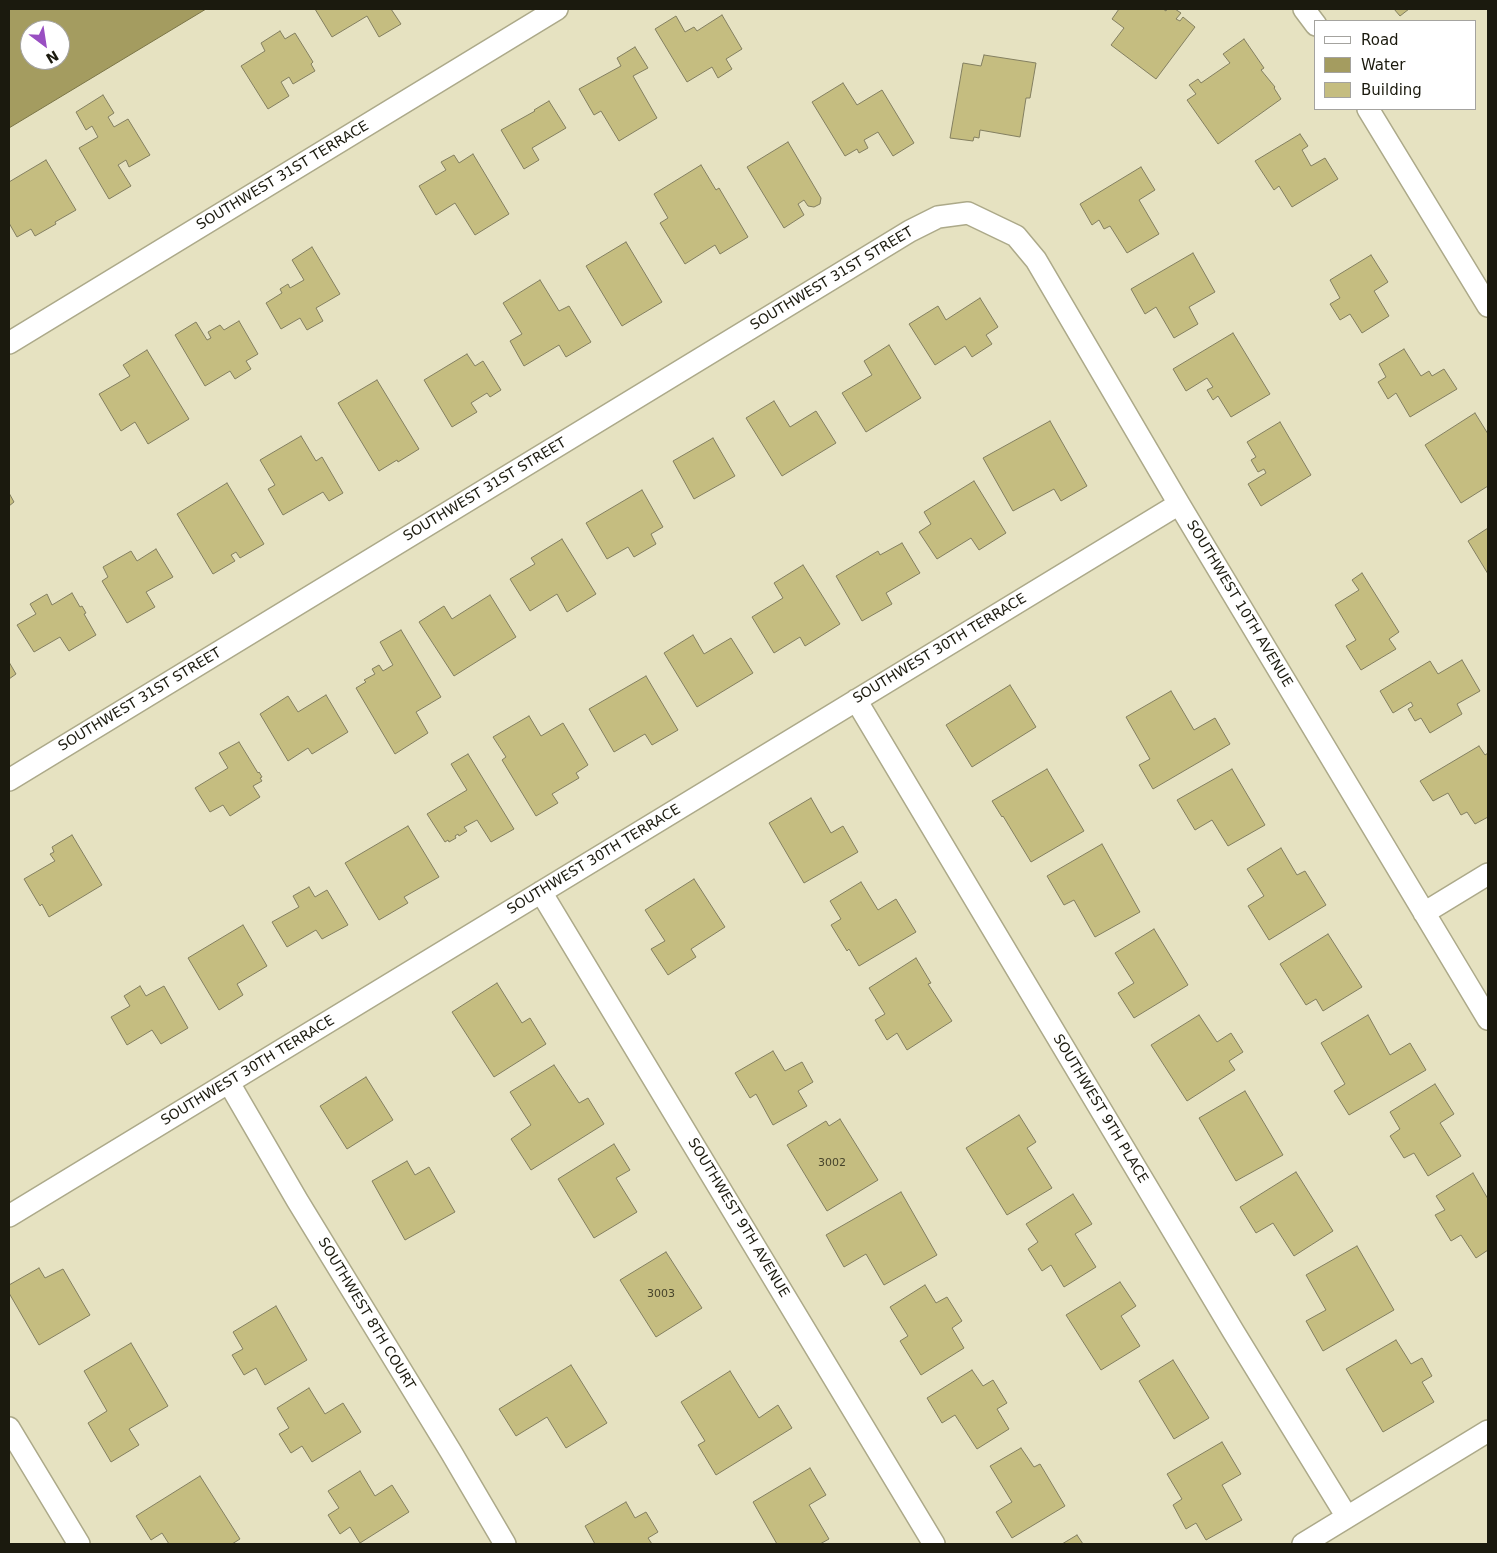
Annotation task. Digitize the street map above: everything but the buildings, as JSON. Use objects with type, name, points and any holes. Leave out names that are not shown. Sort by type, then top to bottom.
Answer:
[{"type":"street","name":"SOUTHWEST 31ST TERRACE","points":[[9,343],[557,9]]},
{"type":"street","points":[[1304,9],[1314,22]]},
{"type":"street","points":[[1369,110],[1488,306]]},
{"type":"street","name":"SOUTHWEST 10TH AVENUE","points":[[968,213],[1016,236],[1036,260],[1179,504],[1488,1019]]},
{"type":"street","name":"SOUTHWEST 31ST STREET","points":[[9,780],[910,231],[938,217],[968,213]]},
{"type":"street","name":"SOUTHWEST 30TH TERRACE","points":[[9,1216],[1179,504]]},
{"type":"street","name":"SOUTHWEST 9TH PLACE","points":[[856,700],[1233,1331],[1347,1517]]},
{"type":"street","points":[[1424,913],[1488,874]]},
{"type":"street","name":"SOUTHWEST 9TH AVENUE","points":[[542,892],[934,1544]]},
{"type":"street","name":"SOUTHWEST 8TH COURT","points":[[229,1083],[296,1200],[505,1544]]},
{"type":"street","points":[[9,1428],[78,1544]]},
{"type":"street","points":[[1303,1544],[1488,1431]]},
{"type":"water","points":[[9,9],[206,9],[9,128]]}]
